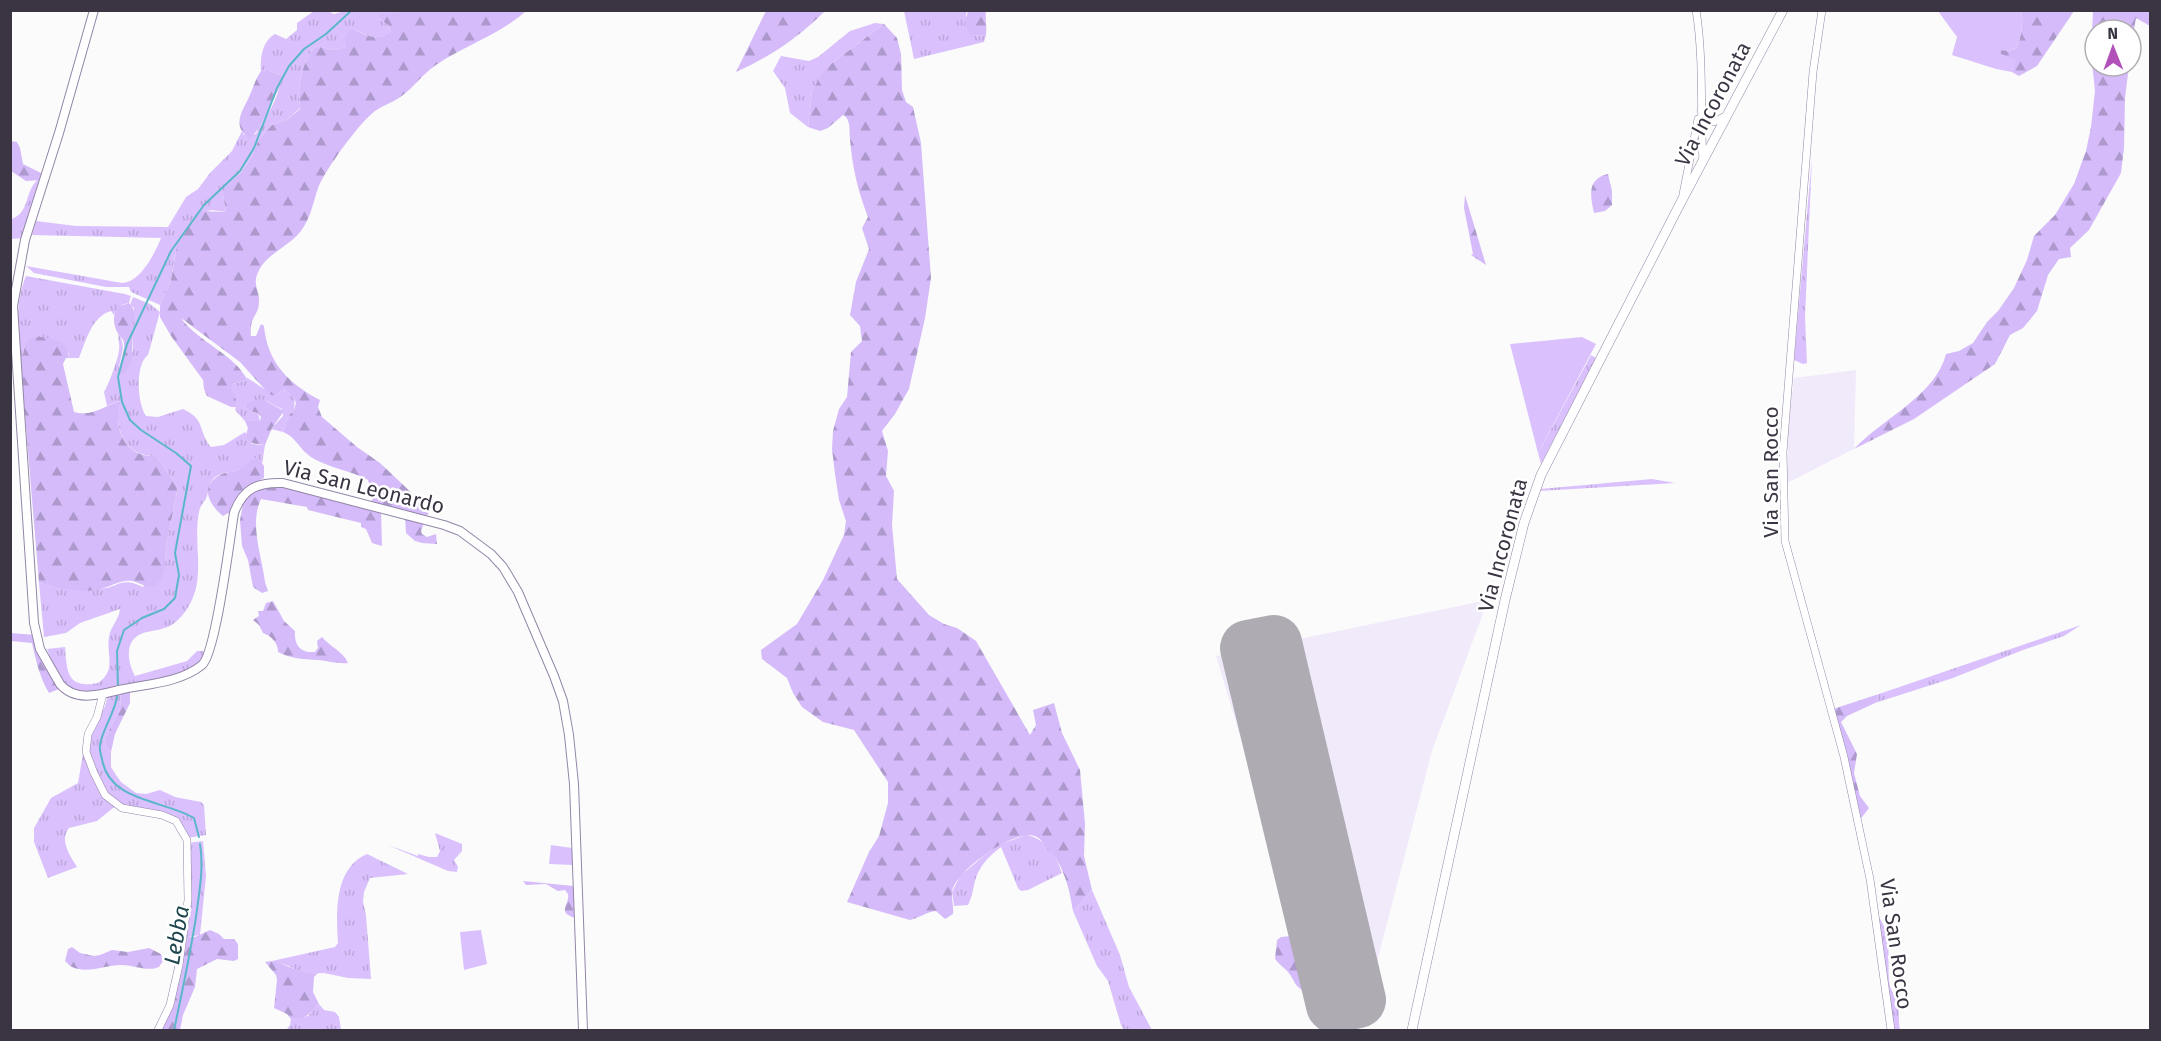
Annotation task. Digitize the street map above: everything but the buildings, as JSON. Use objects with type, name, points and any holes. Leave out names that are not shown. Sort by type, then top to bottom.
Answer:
[{"type":"main road","name":"Via Incoronata","points":[[1412,1030],[1505,600],[1524,523],[1541,475],[1681,202],[1783,10]]},
{"type":"street","name":"Via San Leonardo","points":[[94,10],[59,133],[15,271],[13,306],[34,623],[40,649],[52,672],[64,688],[79,696],[107,693],[173,679],[204,663],[215,629],[234,513],[239,500],[249,489],[269,482],[283,483],[444,525],[477,542],[503,567],[518,592],[534,626],[562,701],[569,735],[574,784],[583,1030]]},
{"type":"street","points":[[1696,10],[1702,72],[1700,108],[1703,162]]},
{"type":"street","name":"Via San Rocco","points":[[1822,10],[1813,72],[1783,452],[1785,541],[1844,757],[1870,879],[1892,1030]]},
{"type":"street","points":[[1700,108],[1709,121],[1714,122],[1728,115]]},
{"type":"street","points":[[1681,202],[1700,108]]},
{"type":"street","points":[[1694,139],[1696,153],[1703,162]]},
{"type":"street","points":[[107,693],[88,735],[86,752],[105,795],[122,808],[162,815],[176,821],[186,840],[188,900],[179,965],[170,1005],[158,1030]]},
{"type":"shaded area","points":[[1856,370],[1854,449],[1787,483],[1788,429],[1794,378]]},
{"type":"shaded area","points":[[1488,600],[1432,751],[1361,1023],[1319,998],[1216,656]]},
{"type":"green space","points":[[401,10],[526,11],[505,27],[436,65],[404,94],[375,111],[360,126],[343,147],[322,180],[301,231],[260,268],[256,282],[259,307],[251,324],[251,336],[256,336],[261,324],[264,326],[270,350],[282,371],[299,387],[320,400],[318,407],[322,417],[380,463],[416,497],[429,513],[426,517],[371,502],[373,498],[368,480],[325,464],[307,454],[283,432],[289,415],[294,410],[296,403],[294,397],[284,389],[275,396],[269,394],[240,362],[181,318],[197,334],[235,363],[247,380],[233,384],[231,388],[237,402],[236,407],[207,396],[203,380],[160,317],[160,305],[171,280],[177,245],[197,211],[226,212],[224,190],[251,158],[259,139],[272,125],[287,120],[300,109],[301,75],[311,52],[316,46],[334,50],[346,47],[345,39],[351,28],[371,37],[386,35],[391,31],[388,25],[379,18],[380,14]]},
{"type":"green space","points":[[314,11],[328,11],[334,14],[345,11],[401,11],[379,18],[388,25],[391,31],[386,35],[372,37],[351,28],[346,47],[334,50],[316,46],[311,52],[301,75],[300,108],[287,120],[272,125],[259,139],[251,158],[223,195],[226,212],[211,210],[194,216],[175,255],[171,280],[160,305],[131,292],[129,287],[106,287],[34,273],[26,266],[122,283],[129,282],[141,273],[161,238],[32,235],[36,221],[76,226],[168,227],[186,197],[198,189],[232,151],[242,131],[244,135],[256,134],[272,106],[281,75],[267,70],[261,71],[262,55],[267,41],[275,34],[286,39],[297,30],[297,23]]},
{"type":"green space","points":[[766,11],[825,11],[784,46],[736,72]]},
{"type":"green space","points":[[904,11],[968,11],[966,14],[971,36],[986,35],[984,42],[914,59]]},
{"type":"green space","points":[[968,11],[986,11],[986,35],[971,36],[965,24]]},
{"type":"green space","points":[[1938,11],[2021,11],[2021,30],[2017,46],[2012,50],[2000,50],[2001,54],[2016,60],[2012,72],[1952,55],[1957,37]]},
{"type":"green space","points":[[2021,11],[2074,11],[2037,66],[2019,76],[2012,72],[2015,60],[2000,54],[2000,50],[2012,50],[2017,46],[2021,30]]},
{"type":"green space","points":[[2093,11],[2150,11],[2150,26],[2143,22],[2143,18],[2093,18]]},
{"type":"green space","points":[[875,23],[884,24],[831,64],[812,91],[808,127],[790,113],[785,88],[773,71],[781,56],[809,61],[818,57],[850,31]]},
{"type":"green space","points":[[884,24],[897,38],[901,54],[902,90],[906,102],[913,107],[921,143],[931,278],[925,318],[909,389],[882,431],[888,451],[886,476],[894,491],[892,525],[897,579],[929,615],[944,624],[957,628],[976,641],[1030,735],[1036,725],[1033,710],[1054,703],[1062,733],[1080,770],[1085,824],[1084,856],[1092,890],[1073,911],[1067,885],[1058,862],[1037,837],[1028,835],[1002,844],[964,872],[952,891],[953,914],[945,919],[936,911],[910,920],[847,902],[869,852],[879,836],[888,803],[888,782],[854,730],[823,722],[802,707],[787,678],[762,659],[761,650],[797,624],[823,580],[844,535],[846,521],[839,500],[835,474],[832,449],[833,431],[839,409],[847,397],[851,352],[862,341],[860,326],[850,315],[856,282],[869,249],[862,228],[868,217],[854,169],[848,120],[843,115],[828,128],[820,131],[808,127],[812,91],[831,64]]},
{"type":"green space","points":[[267,70],[281,75],[283,80],[260,127],[250,139],[241,129],[240,119],[259,74]]},
{"type":"green space","points":[[2094,78],[2128,78],[2121,173],[2089,230],[2070,248],[2071,257],[2059,259],[2048,275],[2037,311],[2023,328],[2010,335],[1995,364],[1914,419],[1854,449],[1920,394],[1940,369],[1946,354],[1959,351],[1973,343],[2014,288],[2027,260],[2034,236],[2055,215],[2074,184],[2086,151],[2095,91]]},
{"type":"green space","points":[[10,141],[17,142],[23,164],[41,173],[42,180],[26,181],[11,171]]},
{"type":"green space","points":[[1812,157],[1805,317],[1807,363],[1803,364],[1794,360]]},
{"type":"green space","points":[[1608,174],[1612,205],[1605,211],[1594,213],[1591,194],[1593,184],[1601,176]]},
{"type":"green space","points":[[39,179],[42,180],[23,238],[11,239],[11,219],[22,212],[34,183]]},
{"type":"green space","points":[[1465,195],[1486,265],[1471,255],[1473,254],[1464,208]]},
{"type":"green space","points":[[26,276],[131,296],[129,303],[116,310],[114,315],[111,311],[99,318],[90,331],[79,358],[69,358],[69,353],[25,345],[23,356],[20,355],[18,315],[20,295]]},
{"type":"green space","points":[[133,297],[150,304],[160,312],[148,355],[141,366],[139,375],[139,393],[146,416],[158,417],[183,409],[199,421],[211,447],[224,445],[245,432],[252,444],[265,445],[262,464],[257,457],[241,469],[219,475],[210,483],[207,496],[199,512],[198,569],[191,602],[179,619],[170,626],[137,636],[130,646],[129,658],[135,676],[187,661],[197,651],[207,653],[198,664],[178,673],[112,689],[84,692],[72,689],[63,683],[47,649],[65,647],[68,671],[74,681],[88,684],[98,683],[104,678],[109,667],[109,637],[120,609],[80,623],[66,633],[44,637],[39,583],[82,589],[104,588],[129,582],[143,587],[165,565],[166,546],[178,487],[156,456],[136,452],[124,439],[118,422],[119,401],[107,406],[104,392],[119,353],[118,334],[123,346],[119,367],[125,372],[133,351],[134,308],[130,305]]},
{"type":"green space","points":[[129,303],[134,311],[132,357],[129,367],[121,375],[118,373],[124,344],[115,328],[114,317],[118,307]]},
{"type":"green space","points":[[38,337],[59,341],[68,352],[69,358],[66,358],[63,364],[74,412],[92,412],[120,401],[118,421],[123,439],[136,452],[156,456],[178,487],[166,546],[165,566],[161,580],[154,587],[128,581],[84,591],[39,583],[20,355],[23,355],[29,339]]},
{"type":"green space","points":[[1582,337],[1596,344],[1538,453],[1510,344]]},
{"type":"green space","points":[[1591,355],[1596,358],[1541,464],[1538,453]]},
{"type":"green space","points":[[246,377],[275,396],[284,389],[295,397],[294,410],[289,415],[283,432],[271,429],[283,416],[282,409],[264,400],[256,401],[245,407],[258,413],[260,421],[245,421],[235,410],[237,402],[230,388],[233,384],[247,380]]},
{"type":"green space","points":[[262,399],[284,411],[272,428],[265,445],[250,441],[246,435],[248,428],[245,421],[260,421],[261,417],[258,413],[245,407],[249,402]]},
{"type":"green space","points":[[257,457],[264,466],[264,478],[246,487],[232,511],[223,516],[210,501],[208,490],[210,484],[220,475],[241,469]]},
{"type":"green space","points":[[1652,479],[1675,483],[1539,491],[1540,489]]},
{"type":"green space","points":[[282,486],[381,510],[382,546],[372,543],[366,529],[361,527],[361,523],[308,510],[307,507],[261,499],[256,529],[268,591],[262,593],[253,587],[248,560],[242,546],[240,520],[243,504],[250,493],[259,489]]},
{"type":"green space","points":[[405,518],[424,523],[422,534],[427,537],[436,534],[437,544],[415,541],[406,533]]},
{"type":"green space","points":[[273,601],[284,621],[295,631],[299,647],[305,651],[315,652],[318,648],[317,641],[322,637],[343,655],[348,663],[297,658],[278,652],[274,640],[263,633],[253,620],[259,616],[258,611],[263,611],[266,603]]},
{"type":"green space","points":[[2081,625],[2064,636],[1953,678],[1875,703],[1879,694]]},
{"type":"green space","points":[[10,633],[36,635],[48,672],[59,689],[49,693],[32,643],[11,641]]},
{"type":"green space","points":[[130,691],[130,703],[115,734],[111,752],[104,741],[120,708],[121,692]]},
{"type":"green space","points":[[121,692],[120,708],[104,741],[111,752],[111,767],[121,782],[136,793],[146,794],[160,790],[175,797],[201,802],[204,805],[206,835],[187,838],[178,822],[116,802],[101,784],[89,751],[90,736],[108,695]]},
{"type":"green space","points":[[1879,694],[1875,703],[1847,716],[1841,722],[1857,754],[1854,773],[1860,796],[1869,808],[1859,821],[1833,709]]},
{"type":"green space","points":[[84,748],[92,774],[117,807],[97,821],[69,828],[65,843],[77,867],[48,878],[34,842],[34,828],[51,798],[78,783]]},
{"type":"green space","points":[[435,833],[462,844],[462,851],[454,860],[458,867],[457,872],[448,871],[388,845],[418,856],[418,854],[437,857],[440,851]]},
{"type":"green space","points":[[1026,835],[1039,840],[1049,848],[1062,873],[1028,890],[1021,891],[1001,847],[979,871],[968,905],[954,906],[952,892],[960,876],[1001,844]]},
{"type":"green space","points":[[203,841],[206,876],[200,935],[188,937],[183,949],[188,843]]},
{"type":"green space","points":[[551,845],[572,848],[573,865],[549,864]]},
{"type":"green space","points":[[367,854],[408,874],[370,878],[364,892],[371,979],[348,978],[324,973],[303,974],[289,966],[272,961],[335,947],[338,943],[339,892],[343,880],[356,861]]},
{"type":"green space","points":[[523,881],[574,886],[575,918],[569,916],[565,911],[568,894],[565,890],[558,891],[546,884],[526,885]]},
{"type":"green space","points":[[1092,890],[1120,955],[1129,987],[1152,1030],[1124,1030],[1121,1025],[1108,981],[1097,966],[1073,911]]},
{"type":"green space","points":[[1878,916],[1888,939],[1889,983],[1898,1005],[1900,1030],[1893,1030]]},
{"type":"green space","points":[[210,930],[224,939],[234,939],[238,944],[238,959],[234,961],[217,959],[197,969],[195,987],[183,1015],[180,1030],[159,1030],[165,1016],[175,966],[188,937],[195,937]]},
{"type":"green space","points":[[481,930],[487,964],[464,970],[460,932]]},
{"type":"green space","points":[[1291,936],[1299,960],[1312,982],[1313,986],[1308,991],[1297,986],[1289,973],[1275,959],[1277,940]]},
{"type":"green space","points":[[72,947],[80,953],[94,956],[112,950],[128,952],[149,948],[161,954],[163,961],[159,967],[150,969],[115,965],[84,970],[71,966],[65,961],[68,949]]},
{"type":"green space","points":[[272,961],[300,971],[318,973],[314,977],[313,992],[319,1004],[307,1016],[291,1019],[287,1014],[274,1008],[277,980],[276,975],[265,962]]},
{"type":"green space","points":[[319,1004],[324,1010],[335,1012],[339,1017],[341,1030],[266,1030],[287,1029],[291,1019],[308,1016]]},
{"type":"waterway","points":[[118,688],[117,651],[124,630],[142,618],[164,609],[175,598],[179,575],[175,553],[191,466],[130,420],[122,402],[118,377],[127,344],[171,251],[204,205],[240,171],[254,148],[277,88],[289,66],[304,49],[326,34],[352,10]]},
{"type":"waterway","name":"Lebba","points":[[118,693],[100,747],[107,773],[115,784],[126,792],[194,818],[199,837]]},
{"type":"waterway","name":"Lebba","points":[[174,1030],[189,960],[200,890],[200,844]]},
{"type":"runway","points":[[1274,643],[1358,1000],[1334,1005],[1248,648],[1274,643]]}]
